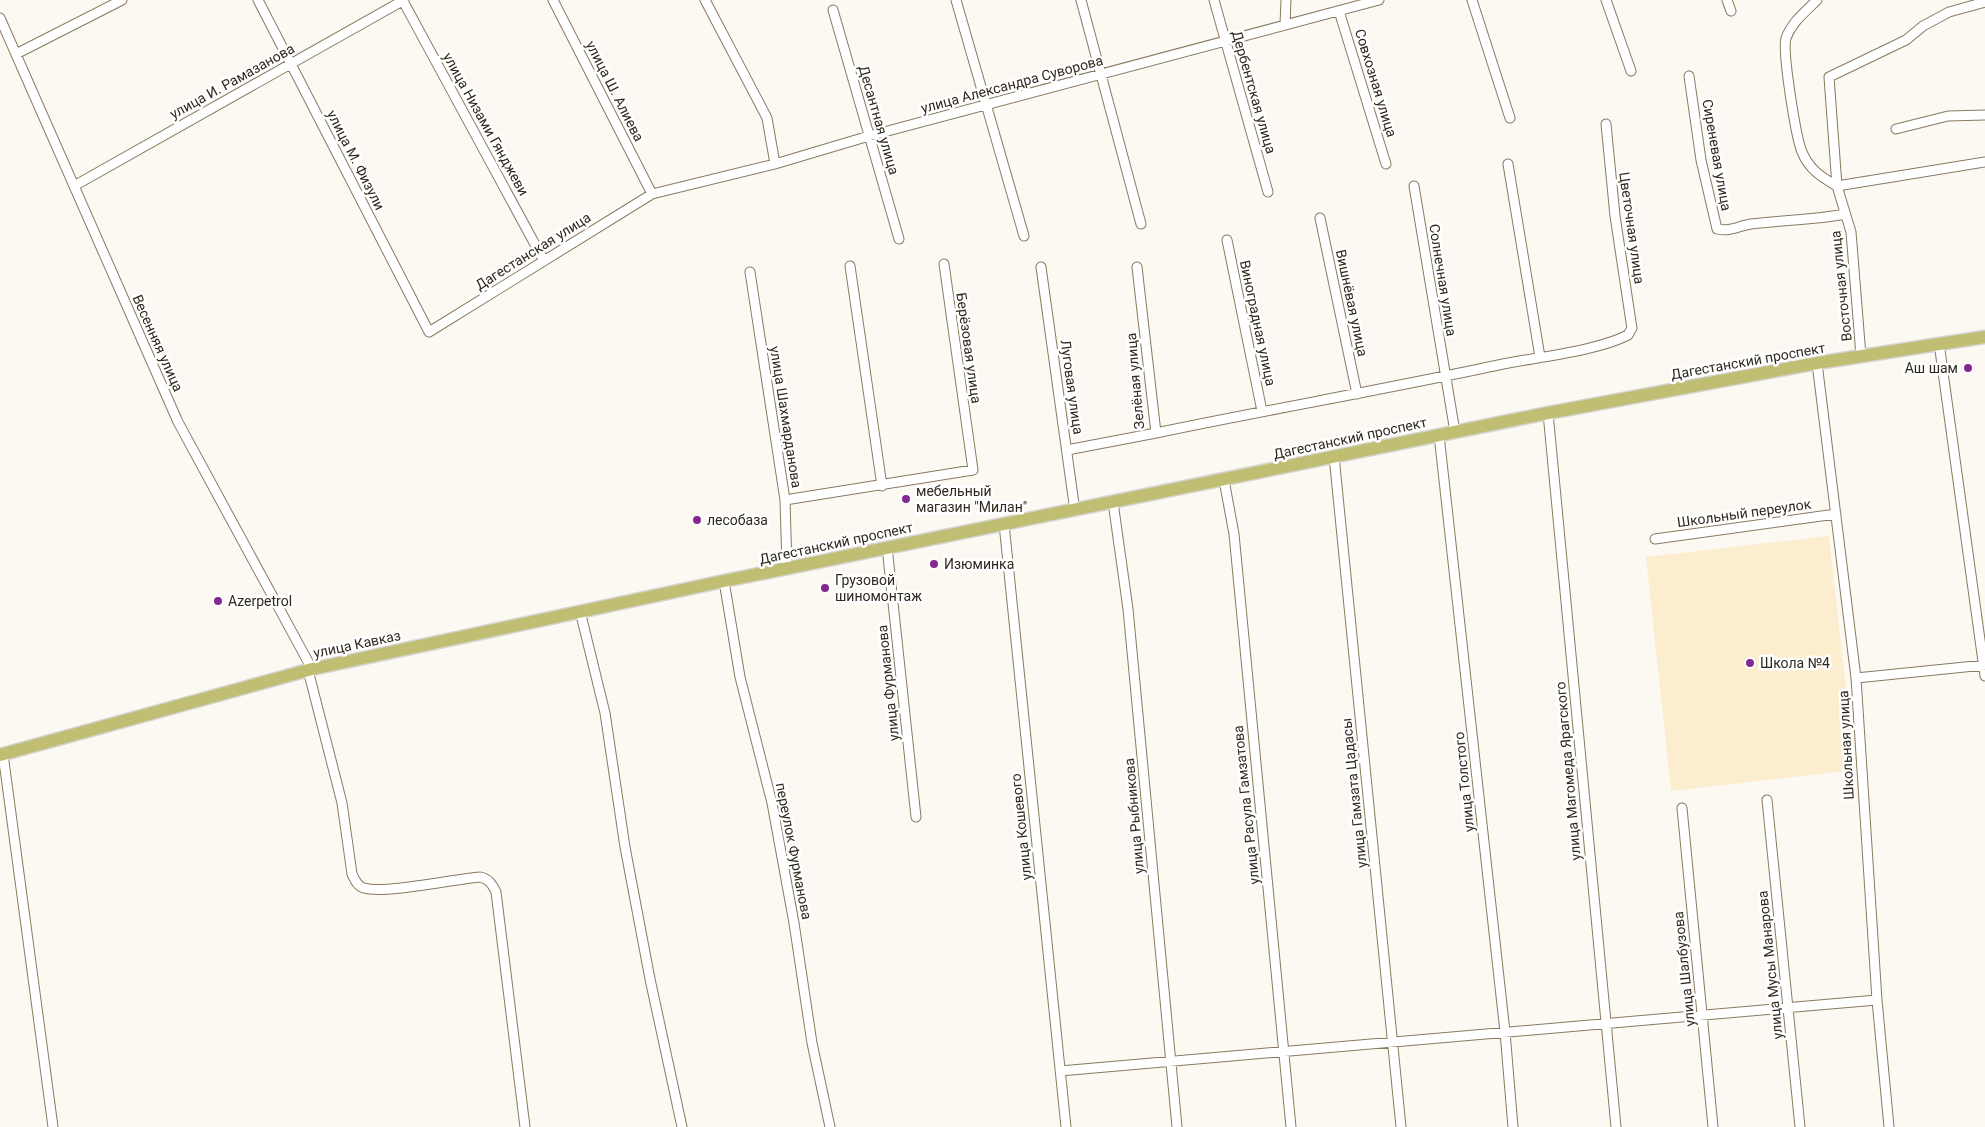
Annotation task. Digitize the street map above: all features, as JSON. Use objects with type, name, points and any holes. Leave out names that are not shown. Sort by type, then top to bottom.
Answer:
[{"type":"highway","name":"Дагестанский проспект","points":[[724,581],[1075,511],[1548,413],[1817,363],[1939,343],[1985,338]]},
{"type":"highway","name":"улица Кавказ","points":[[2,754],[310,669],[724,581]]},
{"type":"street","points":[[16,54],[122,0]]},
{"type":"street","name":"улица М. Физули","points":[[258,0],[429,332]]},
{"type":"street","name":"улица И. Рамазанова","points":[[74,186],[403,0]]},
{"type":"street","name":"улица Низами Гянджеви","points":[[403,0],[544,261]]},
{"type":"street","name":"улица Ш. Алиева","points":[[553,0],[652,194]]},
{"type":"street","points":[[706,0],[767,118],[775,164]]},
{"type":"street","points":[[956,0],[1024,236]]},
{"type":"street","points":[[1081,0],[1141,224]]},
{"type":"street","name":"Дербентская улица","points":[[1214,0],[1268,192]]},
{"type":"street","points":[[1285,25],[1286,0]]},
{"type":"street","name":"улица Александра Суворова","points":[[652,194],[775,164],[869,136],[1379,0]]},
{"type":"street","points":[[1472,0],[1510,118]]},
{"type":"street","points":[[1606,0],[1631,71]]},
{"type":"street","points":[[1726,0],[1731,11]]},
{"type":"street","points":[[1812,2],[1793,23],[1785,40],[1790,96],[1801,151],[1816,174],[1837,186],[1985,162]]},
{"type":"street","name":"Восточная улица","points":[[1861,356],[1851,232],[1837,186],[1829,77],[1906,40],[1923,26],[1949,12],[1985,2]]},
{"type":"street","name":"Десантная улица","points":[[833,10],[899,239]]},
{"type":"street","name":"Совхозная улица","points":[[1339,10],[1386,164]]},
{"type":"street","name":"Весенняя улица","points":[[0,18],[178,422],[310,669],[342,803],[352,874],[357,884],[364,888],[381,889],[480,877],[486,878],[493,885],[496,892],[525,1127]]},
{"type":"street","name":"Сиреневая улица","points":[[1689,76],[1701,160],[1717,229],[1727,231],[1748,225],[1797,219],[1825,218],[1845,214]]},
{"type":"street","points":[[1896,130],[1948,116],[1985,115]]},
{"type":"street","name":"Цветочная улица","points":[[1540,356],[1602,344],[1628,335],[1632,328],[1615,216],[1606,124]]},
{"type":"street","points":[[1156,433],[1445,377],[1540,356],[1508,164]]},
{"type":"street","name":"Солнечная улица","points":[[1414,186],[1455,432]]},
{"type":"street","name":"Дагестанская улица","points":[[429,332],[652,194]]},
{"type":"street","name":"Вишнёвая улица","points":[[1320,218],[1357,394]]},
{"type":"street","name":"Виноградная улица","points":[[1227,240],[1262,411]]},
{"type":"street","name":"Берёзовая улица","points":[[882,486],[973,470],[944,264]]},
{"type":"street","points":[[785,500],[882,486],[850,266]]},
{"type":"street","name":"Луговая улица","points":[[1041,267],[1075,511]]},
{"type":"street","name":"Зелёная улица","points":[[1067,450],[1156,433],[1137,267]]},
{"type":"street","name":"улица Шахмарданова","points":[[750,272],[785,500],[787,568]]},
{"type":"street","points":[[1939,343],[1985,676]]},
{"type":"street","name":"Школьная улица","points":[[1817,363],[1856,678],[1877,1000],[1889,1127]]},
{"type":"street","name":"улица Магомеда Ярагского","points":[[1548,413],[1616,1127]]},
{"type":"street","name":"улица Толстого","points":[[1439,435],[1505,1032],[1513,1127]]},
{"type":"street","name":"улица Гамзата Цадасы","points":[[1334,456],[1401,1127]]},
{"type":"street","name":"улица Расула Гамзатова","points":[[1224,480],[1234,534],[1291,1127]]},
{"type":"street","name":"улица Рыбникова","points":[[1113,502],[1129,619],[1177,1127]]},
{"type":"street","name":"Школьный переулок","points":[[1655,539],[1836,514]]},
{"type":"street","name":"улица Кошевого","points":[[1004,524],[1066,1127]]},
{"type":"street","name":"улица Фурманова","points":[[887,547],[916,817]]},
{"type":"street","name":"переулок Фурманова","points":[[724,581],[740,677],[772,803],[794,923],[812,1043],[830,1127]]},
{"type":"street","points":[[580,612],[605,713],[625,847],[648,969],[682,1127]]},
{"type":"street","points":[[1856,678],[1984,665]]},
{"type":"street","points":[[2,754],[53,1127]]},
{"type":"street","name":"улица Мусы Манарова","points":[[1767,800],[1800,1127]]},
{"type":"street","name":"улица Шалбузова","points":[[1682,808],[1713,1127]]},
{"type":"street","points":[[1060,1071],[1877,1000]]},
{"type":"shaded area","name":"Школа №4","points":[[1829,536],[1855,770],[1671,791],[1646,557]]},
{"type":"place","name":"Аш шам","points":[[1968,368]]},
{"type":"place","name":"мебельный магазин \"Милан\"","points":[[906,499]]},
{"type":"place","name":"лесобаза","points":[[697,520]]},
{"type":"place","name":"Изюминка","points":[[934,564]]},
{"type":"place","name":"Грузовой шиномонтаж","points":[[825,588]]},
{"type":"place","name":"Azerpetrol","points":[[218,601]]},
{"type":"place","name":"Школа №4","points":[[1750,663]]}]
